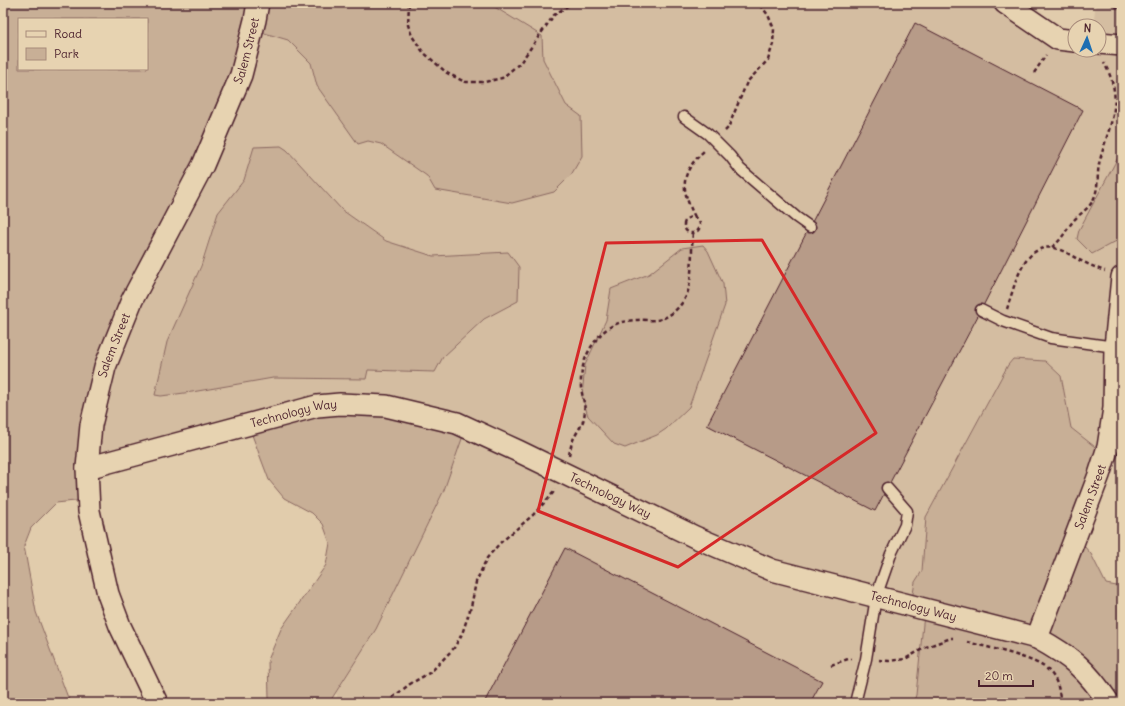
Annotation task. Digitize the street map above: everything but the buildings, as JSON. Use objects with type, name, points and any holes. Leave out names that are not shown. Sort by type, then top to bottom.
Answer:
[{"type":"street","name":"Salem Street","points":[[157,703],[122,632],[108,594],[89,511],[87,468],[91,425],[105,367],[132,300],[200,172],[241,75],[258,3]]},
{"type":"street","points":[[1005,3],[1058,39],[1067,40]]},
{"type":"street","points":[[1107,49],[1122,45]]},
{"type":"street","name":"Salem Street","points":[[1037,638],[1099,476],[1108,447],[1114,408],[1115,347],[1122,278]]},
{"type":"street","name":"Technology Way","points":[[87,468],[317,406],[340,404],[386,406],[457,423],[695,537],[772,570],[1037,638],[1059,650],[1077,663],[1096,684],[1109,703]]},
{"type":"lane","points":[[684,117],[708,134],[730,156],[740,169],[796,217],[810,227]]},
{"type":"lane","points":[[981,310],[1003,321],[1051,338],[1115,347]]},
{"type":"lane","points":[[855,703],[866,660],[876,597],[891,554],[905,525],[906,511],[887,488]]},
{"type":"path","points":[[409,3],[408,25],[412,36],[423,52],[447,72],[465,82],[486,82],[502,78],[520,63],[554,16],[572,3]]},
{"type":"path","points":[[695,217],[689,217],[685,221],[684,226],[687,231],[693,233],[698,231],[701,226],[700,220],[695,217],[687,201],[684,186],[688,172],[699,155],[728,128],[747,82],[768,60],[773,44],[774,29],[768,15],[759,3]]},
{"type":"path","points":[[1109,3],[1122,10]]},
{"type":"path","points":[[1034,73],[1044,57],[1050,51]]},
{"type":"path","points":[[1104,58],[1116,79]]},
{"type":"path","points":[[1052,248],[1060,242],[1068,228],[1085,211],[1094,199],[1098,183],[1097,172],[1100,160],[1108,134],[1118,111]]},
{"type":"path","points":[[1003,321],[1020,269],[1025,260],[1031,254],[1041,249],[1052,248],[1061,250],[1086,263],[1122,278]]},
{"type":"path","points":[[831,665],[848,659],[889,661],[905,658],[926,647],[951,638],[958,640]]},
{"type":"path","points":[[965,642],[1000,651],[1040,664],[1050,672],[1060,690],[1060,703]]},
{"type":"highlighted area","points":[[762,240],[876,433],[678,567],[538,511],[606,243]]},
{"type":"shaded area","points":[[488,3],[1031,3],[1067,36],[1067,58],[1107,58],[1107,18],[1094,18],[1096,3],[1122,3],[1122,150],[1079,230],[1092,254],[1122,238],[1122,301],[1104,454],[1071,428],[1061,376],[1045,361],[1013,359],[1008,365],[926,517],[922,571],[915,582],[924,613],[916,695],[913,703],[339,703],[336,693],[376,629],[444,490],[321,402],[96,470],[114,340],[251,29],[288,40],[311,63],[317,86],[368,141],[381,144],[427,176],[435,190],[566,105],[543,59],[542,36]],"holes":[[[254,147],[287,150],[342,210],[386,241],[433,256],[508,252],[518,301],[484,319],[443,357],[435,372],[368,370],[366,379],[273,378],[192,392],[161,396],[155,395],[218,213],[244,180]],[[649,274],[689,407],[666,429],[657,435],[582,396],[585,365],[606,320],[611,289]]]},
{"type":"green space","points":[[3,3],[488,3],[542,36],[543,59],[566,105],[581,116],[582,156],[571,175],[554,192],[512,203],[435,190],[427,176],[381,144],[368,141],[358,144],[317,86],[311,63],[288,40],[251,29],[240,80],[114,340],[96,470],[94,499],[56,503],[31,528],[24,546],[36,612],[70,703],[3,703]]},
{"type":"green space","points":[[281,146],[287,150],[342,210],[386,241],[433,256],[508,252],[519,267],[518,301],[484,319],[443,357],[435,372],[368,370],[366,379],[273,378],[192,392],[161,396],[155,395],[167,342],[201,266],[218,213],[244,180],[254,147]]},
{"type":"green space","points":[[1122,150],[1122,238],[1092,254],[1077,239],[1079,230]]},
{"type":"green space","points":[[703,245],[708,251],[723,284],[725,305],[689,407],[666,429],[657,435],[625,448],[614,444],[588,416],[582,396],[585,365],[606,320],[611,289],[649,274],[682,248]]},
{"type":"green space","points":[[1013,359],[1045,361],[1061,376],[1071,428],[1104,454],[1075,536],[1091,554],[1106,584],[1122,587],[1122,703],[913,703],[916,695],[924,614],[911,605],[915,582],[922,571],[926,517],[1008,365]]},
{"type":"green space","points":[[321,402],[464,433],[444,490],[376,629],[329,703],[271,703],[269,698],[268,660],[281,629],[326,565],[330,543],[323,524],[312,513],[284,498],[269,480],[249,427]]}]
